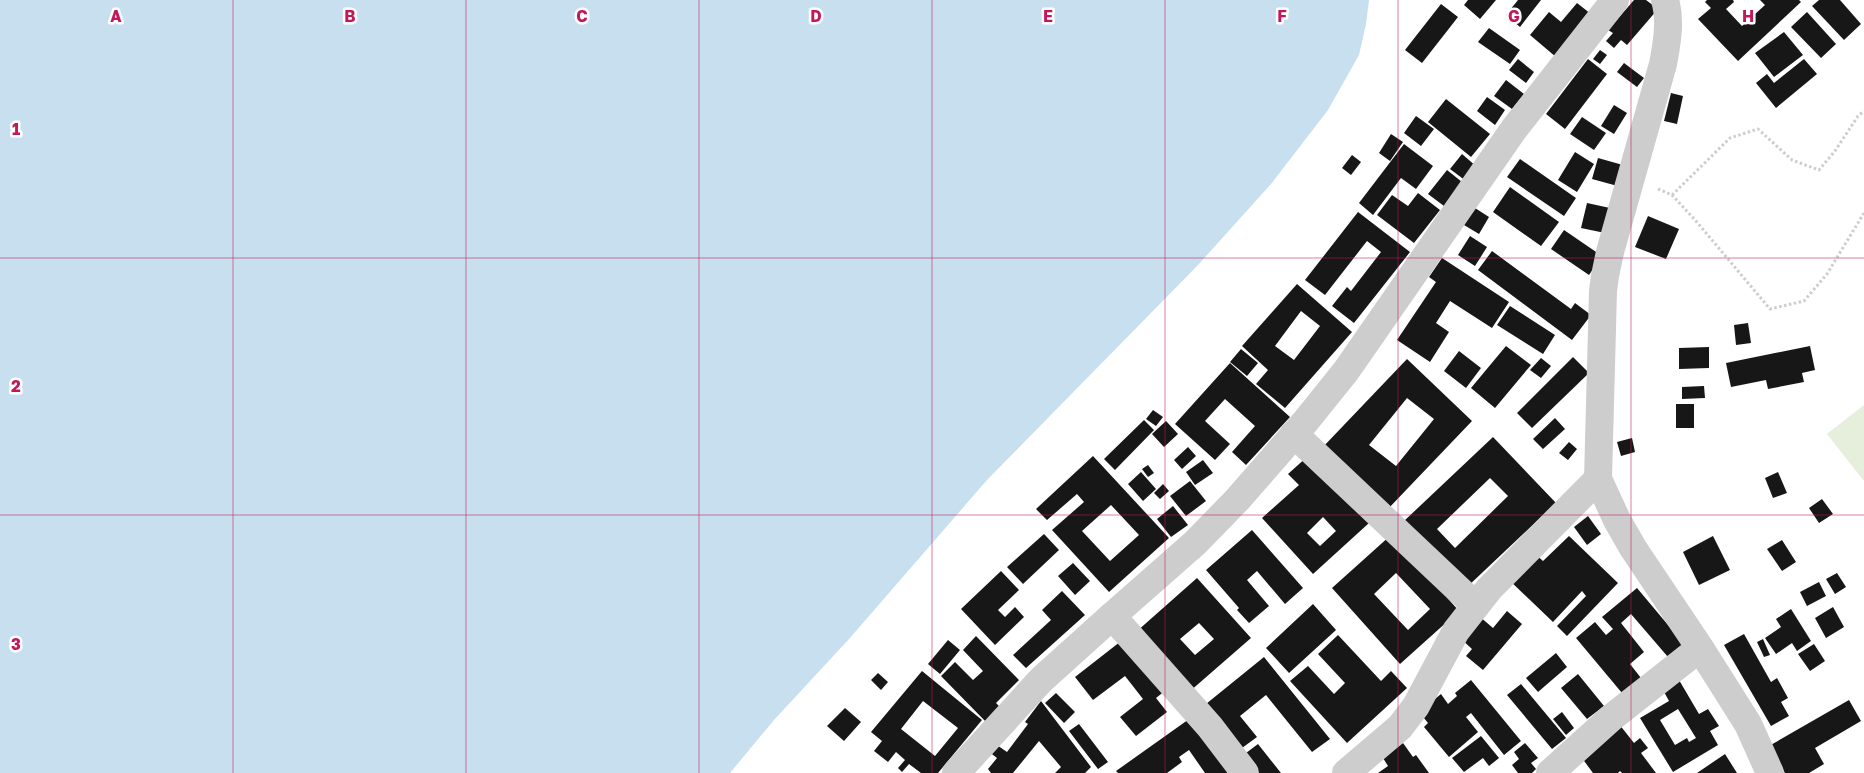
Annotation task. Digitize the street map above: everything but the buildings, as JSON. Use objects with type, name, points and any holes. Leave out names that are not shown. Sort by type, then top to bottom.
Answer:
[{"type":"street","points":[[956,773],[1041,680],[1195,543],[1237,500],[1294,434],[1351,364],[1514,129],[1615,0]]},
{"type":"street","points":[[1665,0],[1668,36],[1663,64],[1610,252],[1603,291],[1598,479],[1617,520],[1633,548],[1748,724],[1770,773]]},
{"type":"street","points":[[1294,434],[1476,606]]},
{"type":"street","points":[[1346,773],[1400,727],[1416,706],[1456,631],[1489,589],[1598,479]]},
{"type":"street","points":[[1112,616],[1210,727],[1245,773]]},
{"type":"street","points":[[1550,773],[1610,718],[1700,648]]},
{"type":"path","points":[[1672,196],[1730,138],[1758,129],[1792,160],[1819,170],[1835,151],[1858,116],[1864,111]]},
{"type":"path","points":[[1632,176],[1672,196],[1696,221],[1770,309],[1804,301],[1827,274],[1864,213]]},
{"type":"green space","points":[[1864,405],[1864,481],[1827,434]]},
{"type":"water","points":[[0,0],[1369,0],[1359,55],[1328,110],[1271,184],[1198,265],[987,480],[849,639],[774,720],[730,773],[0,773]]}]
